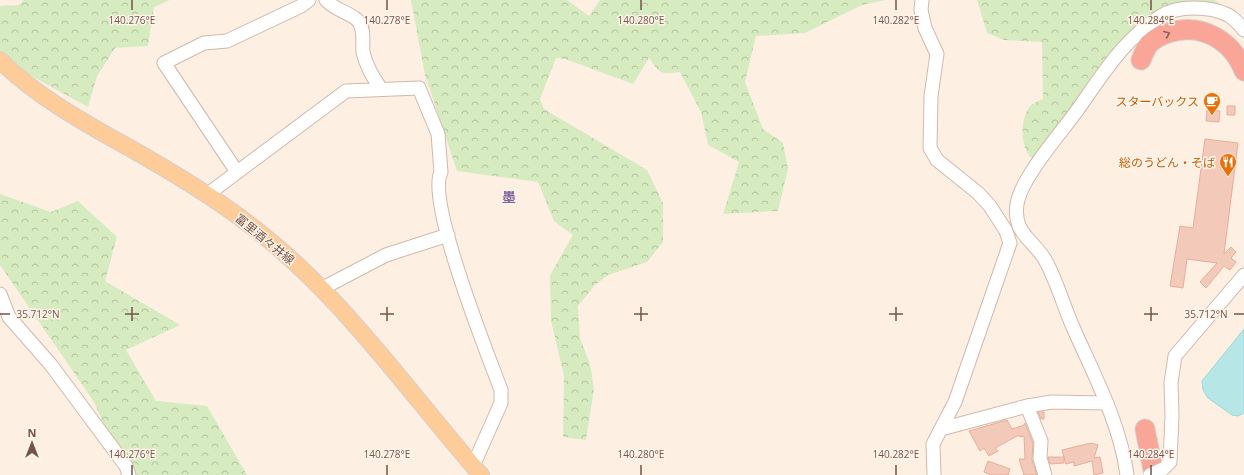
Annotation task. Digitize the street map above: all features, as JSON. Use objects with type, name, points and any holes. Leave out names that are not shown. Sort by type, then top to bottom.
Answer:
[{"type":"highway","points":[[1141,60],[1149,44],[1174,31],[1186,29],[1210,34],[1224,43],[1237,58],[1244,71]]},
{"type":"highway","points":[[1145,429],[1158,472]]},
{"type":"main road","name":"富里酒々井線","points":[[0,60],[65,110],[208,194],[275,246],[321,288],[477,470]]},
{"type":"street","points":[[237,172],[164,63],[204,43],[227,41],[310,0]]},
{"type":"street","points":[[326,0],[332,8],[350,15],[359,22],[363,35],[363,52],[369,70],[381,88]]},
{"type":"street","points":[[922,0],[921,10],[925,28],[937,54],[931,96],[930,148],[937,160],[978,193],[990,206],[1006,231],[1010,243],[955,402],[934,444],[934,475]]},
{"type":"street","points":[[1127,475],[1122,444],[1044,258],[1020,230],[1017,215],[1021,191],[1045,154],[1125,44],[1151,22],[1164,13],[1183,9],[1202,8],[1228,15],[1237,21],[1244,30]]},
{"type":"street","points":[[208,194],[346,91],[381,88],[419,88],[438,134],[441,172],[439,176],[440,194],[448,235],[469,304],[501,390],[501,403],[477,470]]},
{"type":"street","points":[[321,288],[386,255],[448,235]]},
{"type":"street","points":[[1010,243],[1028,241]]},
{"type":"street","points":[[1150,475],[1158,472],[1170,462],[1172,415],[1171,383],[1175,356],[1244,276]]},
{"type":"street","points":[[0,294],[4,320],[50,365],[126,466],[129,475]]},
{"type":"street","points":[[941,430],[1027,406],[1052,402],[1106,403]]},
{"type":"street","points":[[1027,406],[1041,441],[1040,458],[1045,475]]},
{"type":"green space","points":[[24,0],[170,0],[154,7],[148,46],[115,48],[97,76],[88,107],[15,67],[0,65],[0,6],[18,5]]},
{"type":"green space","points":[[411,0],[567,0],[589,16],[600,0],[885,0],[862,5],[805,33],[756,36],[745,82],[763,129],[783,143],[788,169],[778,211],[723,214],[739,162],[708,145],[701,112],[680,72],[662,72],[656,68],[649,58],[633,84],[565,59],[556,58],[540,99],[544,109],[647,170],[663,203],[663,242],[647,262],[608,275],[595,285],[578,306],[580,338],[590,364],[594,389],[586,440],[563,437],[564,376],[551,321],[550,275],[573,235],[554,221],[538,182],[457,171],[425,75]]},
{"type":"green space","points":[[977,0],[1215,0],[1228,10],[1163,10],[1041,155],[1031,158],[1027,153],[1022,133],[1024,119],[1029,107],[1043,99],[1042,42],[1004,40],[987,33]]},
{"type":"green space","points":[[0,194],[51,212],[78,201],[117,237],[105,281],[180,325],[126,350],[156,401],[207,406],[247,475],[126,475],[94,402],[0,265]]},
{"type":"water","points":[[1244,329],[1244,413],[1238,416],[1232,415],[1208,398],[1203,390],[1202,381]]},
{"type":"building","points":[[1227,106],[1235,106],[1235,115],[1227,115]]},
{"type":"building","points":[[1207,110],[1220,111],[1219,122],[1206,121]]},
{"type":"building","points":[[1205,139],[1238,143],[1224,254],[1231,247],[1236,252],[1231,258],[1236,262],[1230,270],[1224,266],[1206,288],[1200,282],[1217,263],[1187,259],[1183,288],[1170,286],[1180,226],[1193,228]]},
{"type":"building","points":[[1038,412],[1044,412],[1044,419],[1041,419]]},
{"type":"building","points":[[1007,420],[1012,429],[1024,425],[1025,423],[1033,443],[1032,460],[1037,475],[1024,475],[1019,459],[1025,459],[1024,436],[1020,437],[1019,435],[995,448],[998,451],[989,456],[984,448],[980,451],[969,431]]},
{"type":"building","points":[[1091,443],[1098,445],[1094,458],[1100,457],[1103,473],[1094,475],[1092,461],[1074,466],[1074,462],[1066,464],[1062,450]]},
{"type":"building","points":[[1048,457],[1064,457],[1064,463],[1050,464]]},
{"type":"building","points":[[988,461],[1010,469],[1008,475],[991,475],[984,472]]},
{"type":"place","name":"スターバックス","points":[[1212,116]]},
{"type":"place","name":"総のうどん・そば","points":[[1228,177]]},
{"type":"district","name":"墨","points":[[509,196]]}]
